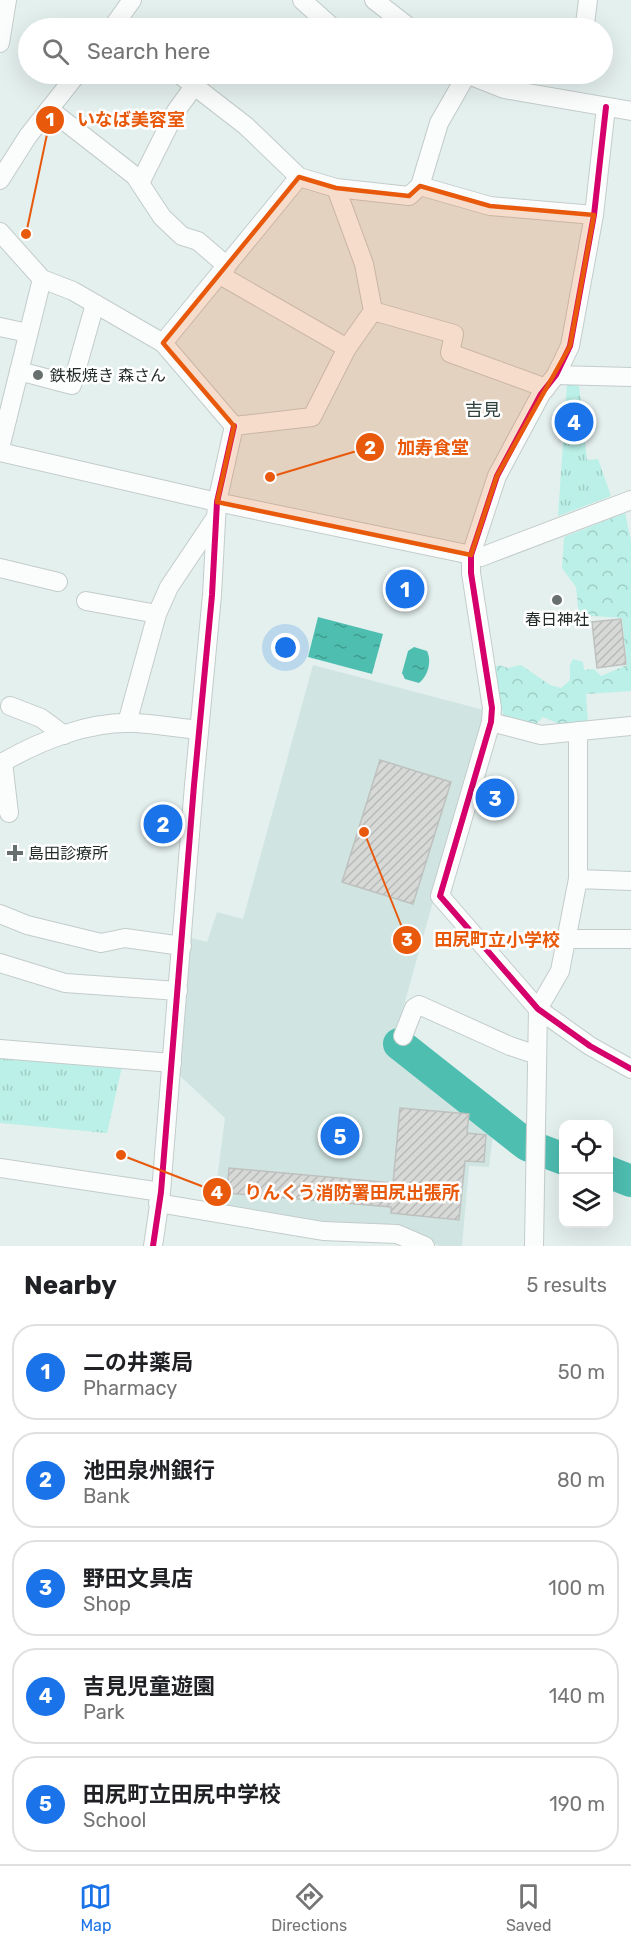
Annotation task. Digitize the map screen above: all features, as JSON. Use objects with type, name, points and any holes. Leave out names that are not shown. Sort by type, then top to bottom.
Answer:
[{"type":"street","points":[[0,43],[8,0]]},
{"type":"street","points":[[123,18],[132,0]]},
{"type":"street","points":[[302,0],[322,18]]},
{"type":"street","points":[[586,18],[588,0]]},
{"type":"street","points":[[378,1],[398,18]]},
{"type":"street","points":[[1,175],[69,84]]},
{"type":"street","points":[[140,183],[176,111],[195,85],[246,126],[299,177],[336,188],[410,196],[420,186],[439,123],[461,84]]},
{"type":"street","points":[[492,84],[504,89],[631,111]]},
{"type":"street","points":[[606,107],[594,215],[570,346],[497,476],[471,555],[471,573],[492,708],[491,722],[440,896],[538,1009],[590,1046],[631,1069]]},
{"type":"street","points":[[49,109],[135,176],[162,217],[182,236],[198,241],[224,271],[347,348]]},
{"type":"street","points":[[163,344],[299,177]]},
{"type":"street","points":[[420,186],[490,206],[594,215]]},
{"type":"street","points":[[234,426],[312,417],[347,348],[373,312],[364,264],[336,188]]},
{"type":"street","points":[[4,241],[42,279],[73,291],[163,344],[234,426]]},
{"type":"street","points":[[42,279],[0,450],[217,509],[481,556],[631,500]]},
{"type":"street","points":[[19,371],[72,385],[95,304]]},
{"type":"street","points":[[373,312],[454,334],[450,353],[551,381],[631,377]]},
{"type":"street","points":[[0,327],[28,333]]},
{"type":"street","points":[[153,1246],[172,1063],[199,730],[213,595],[217,509],[234,426]]},
{"type":"street","points":[[127,723],[157,614],[170,587],[217,509]]},
{"type":"street","points":[[0,568],[58,582]]},
{"type":"street","points":[[86,602],[157,614]]},
{"type":"street","points":[[10,706],[41,718],[64,735]]},
{"type":"street","points":[[491,722],[540,735],[631,726]]},
{"type":"street","points":[[9,813],[1,763],[64,735],[127,723],[199,730]]},
{"type":"street","points":[[534,1246],[538,1009],[560,971],[578,879],[578,731]]},
{"type":"street","points":[[578,879],[631,881]]},
{"type":"street","points":[[0,914],[27,925],[101,943],[125,938],[182,946]]},
{"type":"street","points":[[566,939],[631,939]]},
{"type":"street","points":[[0,963],[65,983],[178,992]]},
{"type":"street","points":[[403,1036],[414,1008],[419,1005],[537,1055]]},
{"type":"street","points":[[0,1049],[172,1063]]},
{"type":"street","points":[[0,1168],[323,1231],[397,1234],[425,1246]]},
{"type":"highlighted area","points":[[299,177],[336,188],[409,196],[420,186],[490,206],[594,215],[570,346],[497,476],[471,555],[217,502],[234,426],[163,343]]},
{"type":"shaded area","points":[[313,665],[484,710],[482,727],[393,1044],[494,1126],[489,1167],[469,1166],[462,1246],[439,1246],[420,1235],[324,1225],[214,1203],[225,1118],[179,1075],[191,938],[207,942],[217,912],[243,919]]},
{"type":"green space","points":[[567,384],[579,386],[587,460],[598,459],[611,496],[558,516]]},
{"type":"green space","points":[[625,513],[631,540],[631,691],[586,694],[588,722],[560,724],[543,717],[535,725],[504,718],[493,670],[498,665],[508,668],[521,665],[550,685],[561,688],[570,680],[570,665],[573,659],[583,662],[584,670],[594,669],[601,676],[627,665],[622,618],[593,616],[584,619],[579,616],[576,587],[562,568],[564,537]]},
{"type":"green space","points":[[0,1052],[123,1062],[107,1133],[0,1123]]},
{"type":"water","points":[[318,617],[383,634],[372,674],[308,657]]},
{"type":"water","points":[[414,647],[427,651],[429,659],[427,672],[419,683],[405,679],[402,673],[408,651]]},
{"type":"building","points":[[621,619],[626,664],[597,668],[592,622]]},
{"type":"building","points":[[380,760],[451,782],[413,904],[342,882]]},
{"type":"building","points":[[400,1108],[469,1114],[467,1133],[486,1135],[484,1162],[465,1161],[459,1220],[391,1213],[391,1207],[227,1193],[229,1168],[393,1183]]},
{"type":"waterway","points":[[399,1044],[527,1145],[559,1157]]},
{"type":"waterway","points":[[613,1174],[631,1181]]},
{"type":"cycle path","points":[[606,107],[594,215],[570,346],[556,375],[541,394],[497,476],[471,555],[471,573],[492,708],[491,722],[440,896],[538,1009],[590,1046],[631,1069]]},
{"type":"cycle path","points":[[153,1246],[161,1192],[212,595],[217,502],[234,426]]},
{"type":"place","name":"いなば美容室","points":[[26,234]]},
{"type":"place","name":"鉄板焼き 森さん","points":[[38,375]]},
{"type":"place","name":"吉見児童遊園","points":[[574,422]]},
{"type":"place","name":"加寿食堂","points":[[270,477]]},
{"type":"place","name":"二の井薬局","points":[[405,589]]},
{"type":"place","name":"春日神社","points":[[557,600]]},
{"type":"place","name":"野田文具店","points":[[495,798]]},
{"type":"place","name":"池田泉州銀行","points":[[163,824]]},
{"type":"place","name":"田尻町立小学校","points":[[364,832]]},
{"type":"place","name":"島田診療所","points":[[15,853]]},
{"type":"place","name":"田尻町立田尻中学校","points":[[340,1136]]},
{"type":"place","name":"りんくう消防署田尻出張所","points":[[121,1155]]},
{"type":"district","name":"吉見","points":[[483,410]]}]
